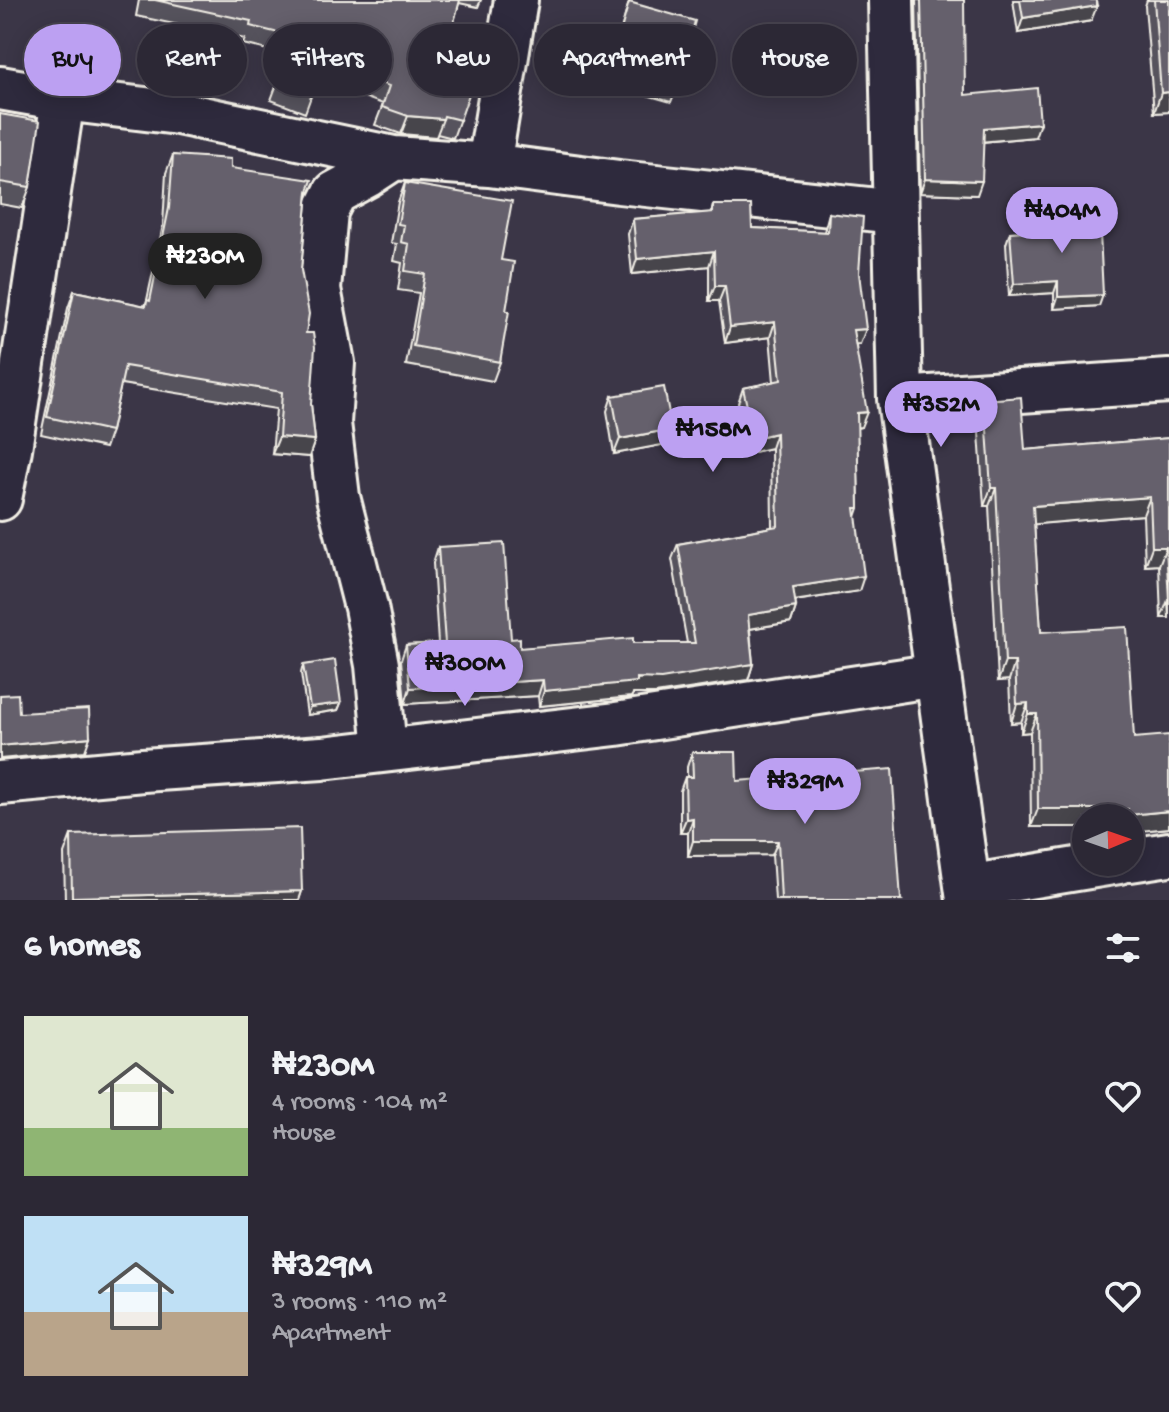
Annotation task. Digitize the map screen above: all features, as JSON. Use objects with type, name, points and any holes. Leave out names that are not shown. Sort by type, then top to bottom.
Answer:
[{"type":"street","points":[[489,165],[516,0]]},
{"type":"street","points":[[891,0],[900,399],[968,893],[1072,872]]},
{"type":"street","points":[[0,88],[178,113],[394,158],[489,165],[896,212]]},
{"type":"street","points":[[0,499],[63,99]]},
{"type":"street","points":[[385,750],[377,665],[366,607],[338,497],[329,423],[333,363],[319,289],[326,211],[335,193],[394,158]]},
{"type":"street","points":[[900,399],[1169,381]]},
{"type":"street","points":[[0,783],[322,758],[630,722],[937,675]]},
{"type":"street","points":[[1144,858],[1169,854]]},
{"type":"building","points":[[155,0],[460,0],[453,24],[408,24],[408,96],[468,96],[460,120],[444,116],[443,119],[408,116],[382,107],[386,96],[392,96],[392,24],[263,24],[263,29],[250,26],[251,21]]},
{"type":"building","points":[[921,0],[964,0],[965,95],[1037,88],[1040,123],[984,128],[982,181],[925,179]]},
{"type":"building","points":[[1020,0],[1096,0],[1097,6],[1023,18]]},
{"type":"building","points":[[1154,0],[1169,0],[1169,92],[1161,93]]},
{"type":"building","points":[[629,2],[695,21],[694,24],[623,24]]},
{"type":"building","points":[[0,114],[40,121],[30,187],[0,182]]},
{"type":"building","points":[[173,155],[231,159],[231,168],[312,180],[308,191],[301,270],[309,314],[306,333],[313,333],[315,347],[311,404],[315,440],[279,437],[282,392],[125,366],[111,431],[47,417],[74,291],[146,306],[147,300],[150,301],[169,208]]},
{"type":"building","points":[[405,183],[512,201],[501,260],[514,262],[500,362],[413,346],[425,274],[405,271],[409,244],[401,242],[404,225],[398,224]]},
{"type":"building","points":[[713,205],[751,205],[752,228],[828,232],[829,213],[863,217],[859,273],[866,329],[853,330],[867,412],[857,413],[859,508],[855,508],[864,576],[793,587],[796,607],[748,615],[753,664],[661,679],[637,678],[637,682],[544,691],[543,680],[410,688],[406,645],[445,643],[438,547],[504,543],[511,639],[520,638],[520,648],[633,638],[633,643],[695,643],[678,544],[778,526],[776,433],[754,438],[743,388],[781,380],[775,322],[730,327],[725,286],[715,286],[714,251],[637,259],[633,219],[713,212]]},
{"type":"building","points":[[1099,212],[1103,295],[1058,297],[1058,281],[1014,284],[1010,232],[1050,230],[1049,214]]},
{"type":"building","points":[[664,387],[672,429],[620,439],[612,396]]},
{"type":"building","points":[[1021,397],[1025,450],[1169,438],[1169,600],[1166,547],[1152,547],[1150,497],[1033,506],[1041,632],[1127,627],[1134,738],[1169,735],[1169,811],[1144,813],[1144,804],[1072,804],[1072,809],[1038,809],[1037,714],[1028,714],[1028,703],[1017,704],[1015,662],[1005,662],[996,488],[991,488],[985,400]]},
{"type":"building","points":[[335,660],[341,703],[310,707],[303,665]]},
{"type":"building","points":[[18,694],[19,713],[89,709],[90,737],[0,746],[0,695]]},
{"type":"building","points":[[692,752],[736,752],[737,781],[892,769],[901,900],[781,900],[778,841],[693,841],[693,818],[686,819],[685,777],[693,777]]},
{"type":"building","points":[[300,828],[302,891],[72,897],[71,835]]}]
